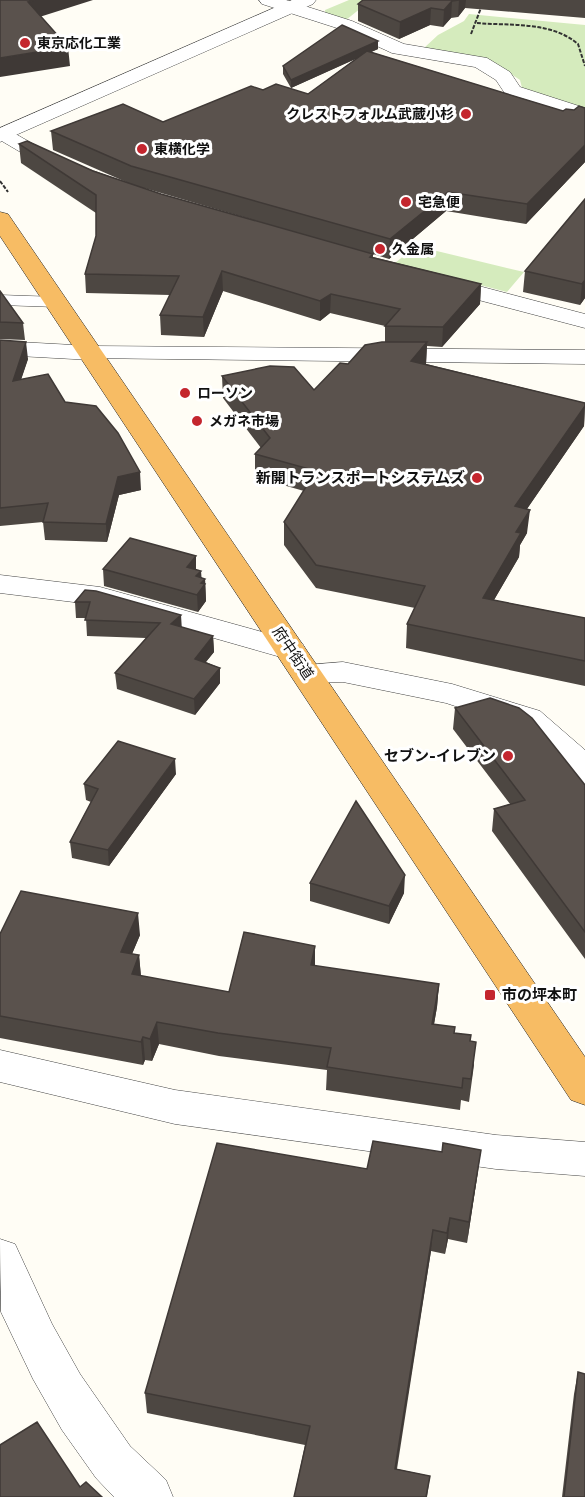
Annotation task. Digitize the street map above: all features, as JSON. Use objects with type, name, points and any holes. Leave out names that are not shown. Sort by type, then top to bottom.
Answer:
[{"type":"highway","name":"府中街道","points":[[0,219],[585,1089]]},
{"type":"street","points":[[268,0],[299,3],[399,49],[480,62],[503,76],[513,91],[585,115]]},
{"type":"street","points":[[3,135],[299,3]]},
{"type":"street","points":[[3,135],[56,165],[74,172]]},
{"type":"street","points":[[420,278],[585,321]]},
{"type":"street","points":[[0,348],[92,353],[585,357]]},
{"type":"street","points":[[0,584],[100,596],[298,662],[441,692],[529,719],[568,751],[585,774]]},
{"type":"street","points":[[0,1065],[175,1107],[496,1152],[585,1159]]},
{"type":"street","points":[[0,1258],[28,1323],[65,1395],[114,1463],[149,1497]]},
{"type":"lane","points":[[0,300],[57,302]]},
{"type":"path","points":[[470,37],[477,23],[476,11],[484,0]]},
{"type":"path","points":[[477,23],[546,29],[566,35],[577,43],[585,66]]},
{"type":"green space","points":[[349,0],[371,0],[346,20],[325,14],[325,10]]},
{"type":"green space","points":[[469,14],[585,25],[585,110],[522,88],[520,80],[493,62],[424,48],[438,35],[464,21]]},
{"type":"green space","points":[[416,246],[524,272],[507,292],[395,263]]},
{"type":"building","name":"東京応化工業","points":[[0,0],[35,0],[28,2],[68,47],[0,58]]},
{"type":"building","points":[[363,0],[459,0],[452,1],[444,10],[431,8],[400,22],[358,4]]},
{"type":"building","points":[[342,25],[378,41],[291,80],[283,66]]},
{"type":"building","points":[[367,51],[563,111],[574,110],[579,106],[585,108],[585,145],[527,204],[448,192],[390,239],[131,166],[51,131],[123,104],[163,122],[251,86],[263,90],[276,84],[308,94]]},
{"type":"building","points":[[27,141],[93,171],[161,194],[373,254],[370,257],[481,284],[443,327],[385,326],[400,309],[331,294],[320,301],[222,271],[203,317],[160,315],[179,276],[85,274],[96,236],[96,195],[19,144]]},
{"type":"building","points":[[585,199],[585,280],[582,284],[525,271]]},
{"type":"building","points":[[0,291],[23,323],[0,322]]},
{"type":"building","points":[[0,340],[26,342],[13,381],[48,374],[65,402],[96,406],[118,433],[140,472],[118,477],[106,524],[43,522],[48,503],[0,508]]},
{"type":"building","points":[[382,342],[427,342],[411,361],[585,403],[515,506],[530,510],[516,532],[521,533],[483,598],[585,618],[585,661],[407,624],[425,586],[316,565],[284,522],[316,471],[255,454],[270,438],[222,376],[270,366],[294,367],[314,390],[340,363],[348,364],[365,345]]},
{"type":"building","points":[[130,538],[196,556],[187,567],[201,571],[196,576],[205,579],[201,583],[205,584],[197,595],[103,569]]},
{"type":"building","points":[[85,590],[96,591],[181,615],[171,624],[213,636],[195,659],[220,668],[194,699],[115,673],[160,623],[85,620],[90,602],[75,602]]},
{"type":"building","points":[[490,698],[519,708],[532,718],[585,785],[585,932],[494,809],[525,800],[455,708]]},
{"type":"building","points":[[118,741],[175,759],[108,850],[70,842],[98,789],[84,784]]},
{"type":"building","points":[[356,801],[405,875],[389,906],[310,883]]},
{"type":"building","points":[[21,891],[138,913],[121,952],[139,955],[132,974],[229,992],[244,932],[315,946],[311,965],[439,984],[432,1024],[455,1027],[454,1033],[471,1035],[470,1041],[476,1042],[471,1079],[463,1078],[462,1088],[327,1067],[331,1048],[218,1033],[157,1022],[150,1039],[143,1037],[141,1042],[0,1016],[0,934]]},
{"type":"building","points":[[373,1141],[442,1152],[443,1143],[481,1150],[469,1222],[450,1218],[447,1233],[433,1230],[395,1469],[430,1476],[426,1497],[294,1497],[310,1426],[145,1393],[217,1143],[367,1169]]},
{"type":"building","points":[[578,1372],[585,1374],[585,1497],[564,1497]]},
{"type":"building","points":[[37,1422],[80,1487],[86,1482],[102,1497],[0,1497],[0,1445]]},
{"type":"place","name":"東京応化工業","points":[[25,43]]},
{"type":"place","name":"クレストフォルム武蔵小杉","points":[[466,114]]},
{"type":"place","name":"東横化学","points":[[142,149]]},
{"type":"place","name":"宅急便","points":[[406,202]]},
{"type":"place","name":"久金属","points":[[380,249]]},
{"type":"place","name":"ローソン","points":[[185,393]]},
{"type":"place","name":"メガネ市場","points":[[197,421]]},
{"type":"place","name":"新開トランスポートシステムズ","points":[[477,478]]},
{"type":"place","name":"セブン-イレブン","points":[[508,756]]},
{"type":"place","name":"市の坪本町","points":[[490,995]]}]
